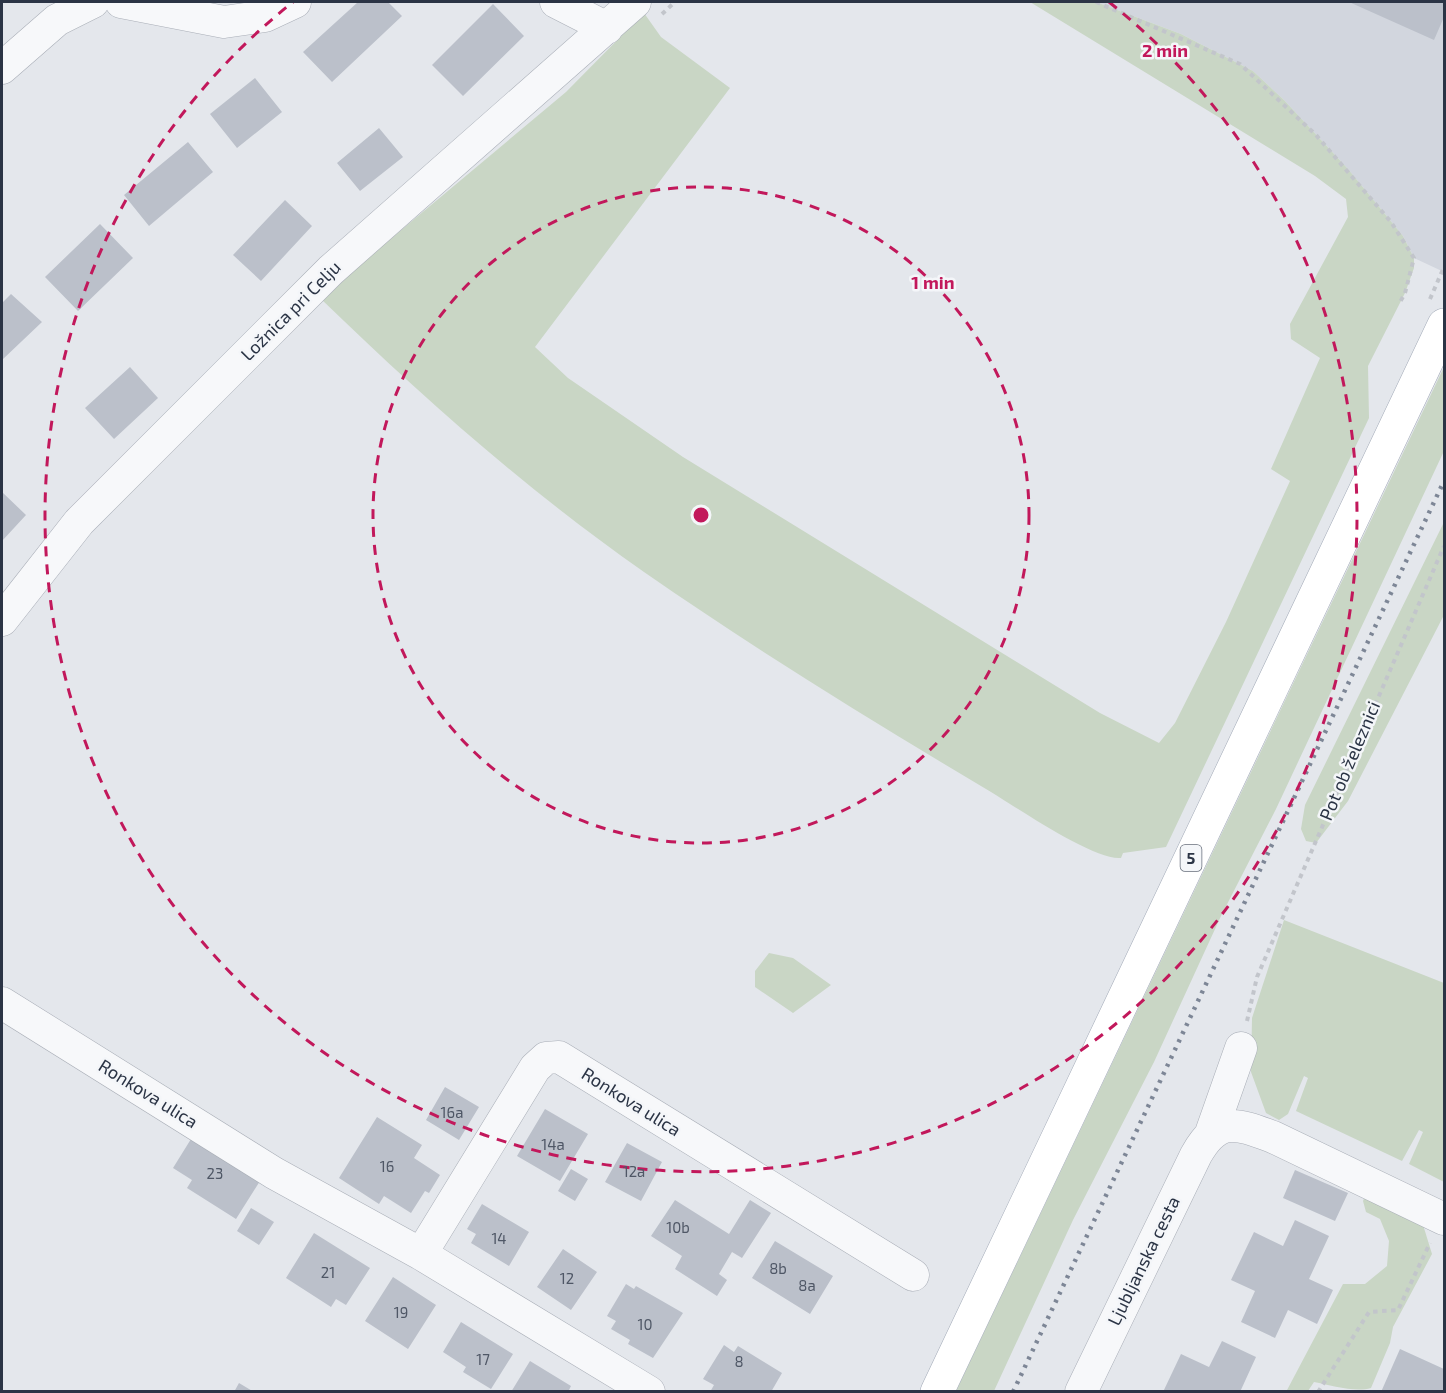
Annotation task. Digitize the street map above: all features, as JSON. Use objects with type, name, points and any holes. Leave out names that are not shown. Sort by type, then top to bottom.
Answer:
[{"type":"main road","name":"5","points":[[937,1392],[1444,325]]},
{"type":"street","points":[[2,68],[57,20],[93,2]]},
{"type":"street","points":[[121,2],[224,22],[265,16],[295,2]]},
{"type":"street","points":[[556,2],[607,28]]},
{"type":"street","name":"Ložnica pri Celju","points":[[2,620],[79,522],[331,270],[635,2]]},
{"type":"street","name":"Ronkova ulica","points":[[2,1003],[274,1173],[421,1254],[649,1392]]},
{"type":"street","name":"Ljubljanska cesta","points":[[1081,1392],[1196,1155],[1211,1133],[1241,1048]]},
{"type":"street","name":"Ronkova ulica","points":[[421,1254],[535,1068],[546,1058],[559,1057],[913,1275]]},
{"type":"street","points":[[1211,1133],[1229,1125],[1248,1127],[1443,1218]]},
{"type":"path","points":[[1096,2],[1240,64],[1316,135],[1391,222],[1414,258],[1405,293],[1399,304]]},
{"type":"path","name":"Pot ob železnici","points":[[1241,1048],[1257,977],[1444,546]]},
{"type":"path","points":[[1317,1392],[1369,1312],[1398,1310],[1443,1218]]},
{"type":"shaded area","points":[[1096,2],[1444,2],[1444,272],[1414,258],[1403,236],[1348,169],[1284,100],[1253,71],[1181,34]]},
{"type":"green space","points":[[1030,2],[1096,2],[1181,34],[1253,71],[1284,100],[1348,169],[1403,236],[1414,258],[1414,268],[1405,293],[1368,366],[1369,418],[1166,847],[1123,853],[1121,858],[1109,857],[1092,851],[1033,819],[813,684],[644,572],[517,476],[397,371],[320,298],[566,92],[644,13],[661,37],[730,88],[535,347],[568,378],[683,457],[1100,713],[1159,743],[1175,723],[1226,622],[1290,481],[1271,469],[1320,358],[1291,339],[1290,324],[1348,217],[1346,199],[1315,176]]},
{"type":"green space","points":[[1444,367],[1444,451],[1276,809],[1221,916],[1154,1062],[1073,1220],[994,1391],[956,1391]]},
{"type":"green space","points":[[1444,522],[1444,615],[1348,801],[1316,843],[1306,841],[1301,829],[1305,805]]},
{"type":"green space","points":[[1284,920],[1444,983],[1444,1182],[1409,1164],[1423,1132],[1419,1130],[1402,1161],[1296,1111],[1308,1078],[1304,1076],[1288,1114],[1279,1120],[1266,1113],[1251,1072],[1252,1018]]},
{"type":"green space","points":[[769,953],[793,958],[831,985],[793,1013],[755,987],[755,971]]},
{"type":"green space","points":[[1366,1194],[1420,1215],[1432,1254],[1393,1327],[1390,1343],[1371,1388],[1350,1389],[1314,1382],[1308,1391],[1286,1392],[1343,1284],[1365,1284],[1387,1266],[1389,1241],[1380,1219],[1366,1212],[1363,1201]]},
{"type":"building","points":[[358,2],[388,2],[402,16],[332,82],[303,52]]},
{"type":"building","points":[[1349,2],[1444,2],[1444,17],[1434,40]]},
{"type":"building","points":[[493,4],[524,36],[463,96],[432,65]]},
{"type":"building","points":[[255,78],[282,112],[237,148],[210,114]]},
{"type":"building","points":[[379,128],[403,157],[360,191],[337,163]]},
{"type":"building","points":[[188,142],[213,172],[149,226],[124,195]]},
{"type":"building","points":[[285,200],[312,226],[261,281],[233,255]]},
{"type":"building","points":[[100,224],[133,258],[78,311],[45,277]]},
{"type":"building","points":[[11,294],[42,322],[2,360],[2,303]]},
{"type":"building","points":[[130,367],[158,398],[114,439],[85,408]]},
{"type":"building","points":[[2,492],[26,515],[2,541]]},
{"type":"building","points":[[445,1087],[479,1107],[459,1140],[426,1120]]},
{"type":"building","points":[[545,1109],[588,1134],[560,1181],[517,1156]]},
{"type":"building","points":[[377,1117],[422,1145],[414,1158],[440,1175],[429,1193],[425,1191],[411,1213],[384,1196],[379,1204],[339,1178]]},
{"type":"building","points":[[191,1139],[260,1181],[236,1219],[187,1188],[192,1180],[173,1168]]},
{"type":"building","points":[[627,1143],[662,1162],[641,1201],[605,1182]]},
{"type":"building","points":[[571,1169],[588,1179],[575,1201],[558,1191]]},
{"type":"building","points":[[1295,1170],[1348,1193],[1335,1221],[1283,1198]]},
{"type":"building","points":[[675,1200],[729,1234],[750,1200],[771,1213],[742,1258],[732,1252],[719,1274],[727,1280],[717,1296],[675,1269],[682,1256],[651,1236]]},
{"type":"building","points":[[482,1204],[529,1232],[509,1266],[471,1243],[476,1234],[467,1229]]},
{"type":"building","points":[[251,1208],[274,1222],[259,1245],[237,1231]]},
{"type":"building","points":[[1295,1220],[1329,1236],[1309,1279],[1333,1290],[1317,1324],[1288,1310],[1275,1338],[1241,1322],[1255,1291],[1231,1280],[1254,1232],[1283,1246]]},
{"type":"building","points":[[314,1233],[370,1268],[346,1305],[336,1299],[331,1307],[286,1278]]},
{"type":"building","points":[[775,1241],[833,1276],[810,1314],[752,1278]]},
{"type":"building","points":[[563,1249],[597,1272],[571,1310],[537,1287]]},
{"type":"building","points":[[393,1277],[436,1305],[408,1349],[365,1321]]},
{"type":"building","points":[[626,1284],[634,1289],[636,1286],[683,1313],[653,1358],[628,1344],[630,1340],[611,1329],[616,1321],[607,1316]]},
{"type":"building","points":[[461,1322],[513,1354],[491,1389],[463,1372],[466,1367],[443,1352]]},
{"type":"building","points":[[1222,1341],[1256,1357],[1240,1392],[1163,1392],[1181,1354],[1209,1367]]},
{"type":"building","points":[[724,1345],[734,1352],[738,1346],[782,1373],[771,1392],[710,1392],[714,1385],[703,1379]]},
{"type":"building","points":[[1400,1349],[1444,1369],[1444,1392],[1381,1392]]},
{"type":"building","points":[[530,1361],[571,1386],[568,1392],[511,1392]]},
{"type":"building","points":[[239,1383],[254,1392],[234,1392]]},
{"type":"railway","points":[[1013,1392],[1444,481]]}]
